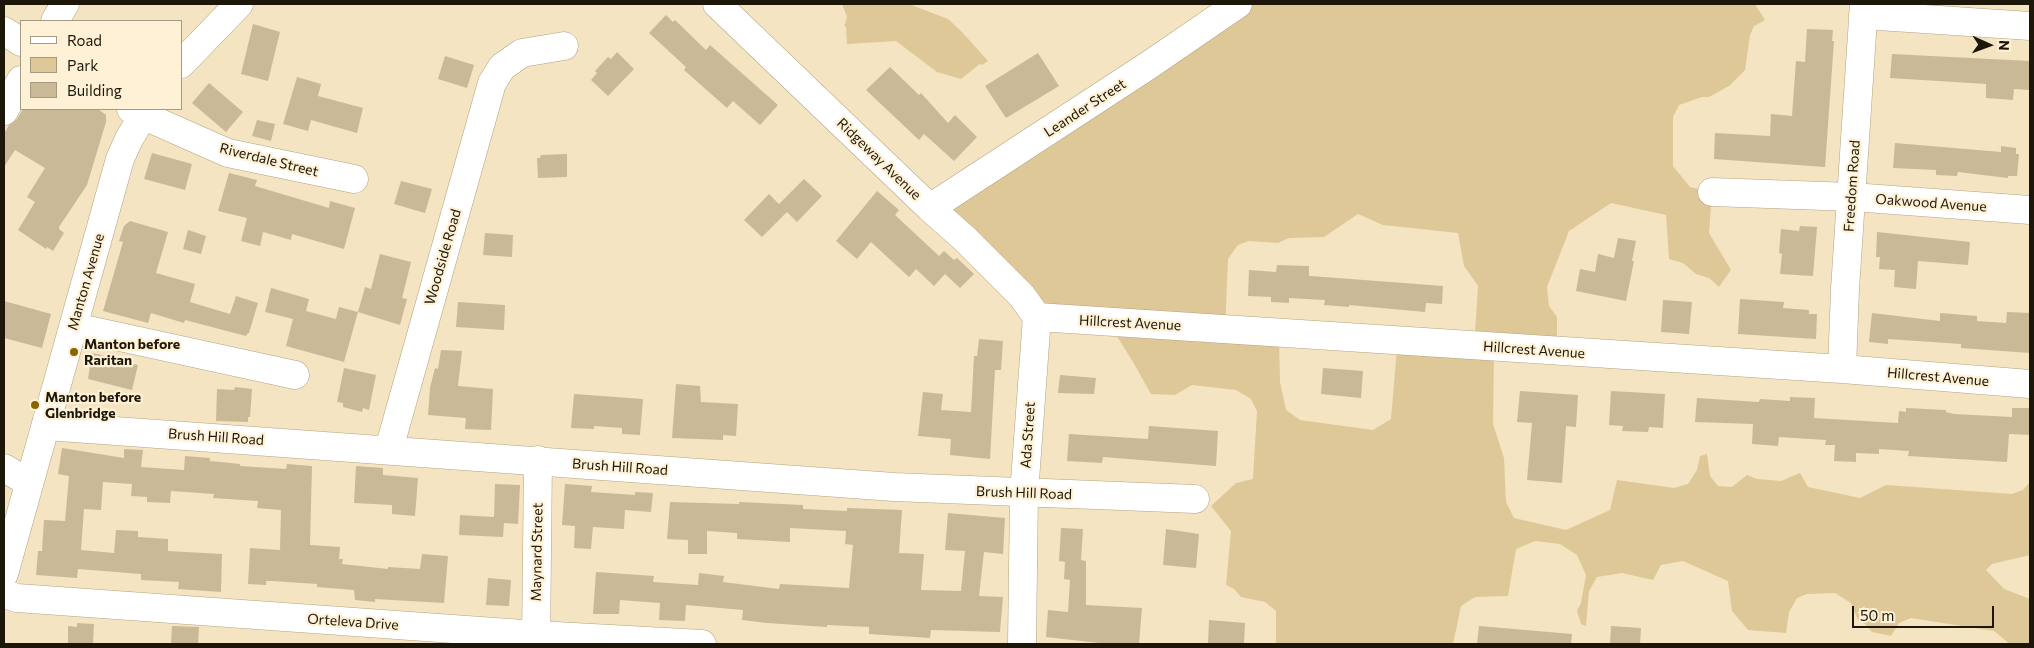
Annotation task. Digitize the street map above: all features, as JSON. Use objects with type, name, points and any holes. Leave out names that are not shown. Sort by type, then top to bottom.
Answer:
[{"type":"street","points":[[56,20],[65,4]]},
{"type":"street","points":[[182,63],[239,4]]},
{"type":"street","name":"Ridgeway Avenue","points":[[718,4],[930,208],[964,238],[1022,296],[1038,317]]},
{"type":"street","name":"Leander Street","points":[[930,208],[1149,66],[1238,4]]},
{"type":"street","points":[[1864,9],[2030,26]]},
{"type":"street","name":"Freedom Road","points":[[1842,369],[1864,9]]},
{"type":"street","points":[[4,31],[20,41]]},
{"type":"street","name":"Woodside Road","points":[[389,449],[492,83],[502,67],[522,53],[564,46]]},
{"type":"street","points":[[4,111],[20,82]]},
{"type":"street","name":"Riverdale Street","points":[[140,111],[228,153],[354,179]]},
{"type":"street","name":"Manton Avenue","points":[[4,574],[28,482],[46,426],[120,159],[140,111]]},
{"type":"street","name":"Oakwood Avenue","points":[[1712,192],[1852,197],[2030,210]]},
{"type":"street","name":"Hillcrest Avenue","points":[[1038,317],[1842,369],[2030,384]]},
{"type":"street","name":"Ada Street","points":[[1022,644],[1024,494],[1038,317]]},
{"type":"street","points":[[74,327],[295,375]]},
{"type":"street","name":"Brush Hill Road","points":[[46,426],[389,449],[894,487],[1024,494],[1194,499]]},
{"type":"street","name":"Maynard Street","points":[[536,640],[538,460]]},
{"type":"street","points":[[4,468],[28,482]]},
{"type":"street","name":"Orteleva Drive","points":[[4,594],[17,598],[536,640],[702,644]]},
{"type":"green space","points":[[842,4],[909,4],[948,19],[988,61],[982,65],[980,64],[961,79],[937,72],[896,41],[847,44],[846,26],[844,27],[847,17]]},
{"type":"green space","points":[[1251,4],[1755,4],[1765,20],[1754,26],[1750,35],[1745,70],[1729,86],[1709,97],[1702,97],[1679,105],[1673,117],[1673,166],[1690,187],[1712,192],[1709,233],[1731,270],[1719,287],[1709,278],[1696,274],[1683,263],[1669,259],[1666,215],[1611,203],[1569,231],[1547,287],[1549,306],[1557,317],[1557,352],[1494,353],[1493,424],[1504,458],[1506,502],[1514,518],[1566,530],[1610,510],[1617,480],[1674,488],[1688,484],[1697,470],[1700,456],[1707,454],[1710,476],[1718,486],[1732,487],[1747,475],[1757,479],[1781,481],[1800,473],[1808,487],[1860,498],[1886,485],[2012,494],[2023,490],[2030,482],[2030,555],[1992,564],[1986,570],[2004,589],[2030,599],[2030,644],[2010,644],[1994,631],[1911,618],[1899,623],[1891,636],[1872,632],[1865,624],[1858,620],[1851,603],[1835,593],[1807,594],[1797,598],[1789,612],[1786,633],[1748,630],[1732,611],[1728,581],[1683,561],[1661,565],[1653,580],[1622,573],[1597,577],[1589,591],[1586,626],[1581,624],[1577,611],[1581,603],[1586,575],[1577,555],[1560,544],[1535,541],[1516,549],[1508,596],[1475,597],[1461,606],[1453,644],[1276,644],[1276,611],[1265,602],[1241,597],[1234,589],[1226,585],[1231,531],[1211,506],[1236,483],[1253,479],[1257,411],[1251,399],[1236,390],[1192,385],[1175,395],[1151,394],[1110,325],[1040,319],[940,206]],"holes":[[[1358,214],[1383,225],[1458,233],[1464,266],[1478,286],[1474,349],[1397,348],[1391,419],[1373,430],[1300,420],[1286,410],[1280,382],[1279,337],[1225,330],[1228,259],[1238,245],[1249,241],[1278,243],[1289,238],[1324,237]]]},
{"type":"building","points":[[666,15],[673,22],[675,20],[706,50],[710,45],[778,105],[760,125],[733,101],[727,108],[684,70],[686,67],[649,33]]},
{"type":"building","points":[[253,24],[280,32],[268,81],[241,74]]},
{"type":"building","points":[[1807,29],[1833,30],[1832,41],[1834,41],[1825,167],[1714,159],[1715,133],[1770,136],[1771,114],[1792,116],[1796,61],[1805,62]]},
{"type":"building","points":[[617,52],[634,69],[608,96],[591,80],[597,73],[595,71],[608,57],[611,59]]},
{"type":"building","points":[[1038,53],[1059,86],[1006,118],[985,86]]},
{"type":"building","points":[[1892,54],[2030,61],[2029,90],[2014,89],[2013,100],[1986,98],[1986,84],[1890,78]]},
{"type":"building","points":[[445,56],[474,65],[467,88],[438,79]]},
{"type":"building","points":[[890,67],[919,95],[921,93],[948,123],[955,115],[977,137],[954,161],[924,134],[919,140],[866,90]]},
{"type":"building","points":[[297,77],[321,84],[318,96],[363,108],[357,133],[311,120],[308,131],[283,124]]},
{"type":"building","points":[[209,83],[243,112],[226,132],[192,103]]},
{"type":"building","points":[[22,110],[99,110],[106,115],[106,122],[87,185],[59,227],[64,233],[53,251],[47,247],[46,249],[18,230],[35,202],[27,197],[45,168],[15,150],[4,167],[4,134],[9,125],[17,119]]},
{"type":"building","points":[[257,120],[275,124],[271,141],[252,136]]},
{"type":"building","points":[[1895,143],[2001,152],[2001,146],[2016,148],[2016,154],[2019,154],[2017,176],[2008,176],[2008,178],[1958,172],[1957,176],[1936,175],[1936,170],[1893,168]]},
{"type":"building","points":[[152,153],[192,164],[185,190],[144,179]]},
{"type":"building","points":[[567,154],[567,177],[538,178],[537,158],[540,158],[541,155]]},
{"type":"building","points":[[229,173],[257,180],[255,186],[329,208],[330,201],[355,208],[344,249],[292,234],[291,240],[263,232],[260,246],[241,241],[247,218],[218,211]]},
{"type":"building","points":[[804,179],[822,196],[797,222],[787,212],[762,237],[744,220],[769,194],[779,204]]},
{"type":"building","points":[[401,181],[432,189],[425,213],[394,204]]},
{"type":"building","points":[[877,191],[899,210],[895,215],[939,256],[944,251],[954,260],[957,258],[974,274],[960,288],[945,274],[934,286],[916,269],[909,277],[871,242],[857,259],[836,241]]},
{"type":"building","points":[[130,221],[168,232],[156,273],[195,284],[190,302],[230,314],[236,296],[258,303],[249,333],[246,336],[185,320],[184,323],[151,313],[148,323],[103,311],[123,242],[119,241],[124,226]]},
{"type":"building","points":[[1800,226],[1817,227],[1813,276],[1780,274],[1782,254],[1779,253],[1781,229],[1799,231]]},
{"type":"building","points":[[188,230],[206,236],[201,254],[183,249]]},
{"type":"building","points":[[1877,232],[1970,242],[1968,265],[1918,261],[1916,289],[1894,287],[1895,270],[1879,269],[1880,257],[1876,257]]},
{"type":"building","points":[[485,233],[513,235],[512,257],[483,255]]},
{"type":"building","points":[[1618,238],[1636,241],[1626,301],[1576,291],[1580,269],[1595,272],[1598,254],[1614,258]]},
{"type":"building","points":[[380,254],[411,262],[402,298],[407,299],[400,325],[358,312],[365,287],[371,289]]},
{"type":"building","points":[[1277,265],[1309,266],[1309,276],[1443,286],[1442,304],[1426,303],[1425,312],[1349,305],[1349,307],[1324,305],[1325,300],[1289,298],[1289,303],[1271,302],[1271,297],[1248,296],[1249,270],[1276,272]]},
{"type":"building","points":[[271,288],[309,299],[306,311],[336,319],[339,307],[358,312],[344,362],[286,346],[293,319],[265,312]]},
{"type":"building","points":[[1740,299],[1784,302],[1783,308],[1809,310],[1809,314],[1817,314],[1816,339],[1738,334]]},
{"type":"building","points":[[1663,300],[1692,302],[1689,334],[1661,332]]},
{"type":"building","points":[[4,301],[51,314],[42,348],[4,338]]},
{"type":"building","points":[[458,302],[505,305],[504,330],[456,327]]},
{"type":"building","points":[[2007,312],[2030,313],[2030,353],[1961,348],[1961,344],[1888,339],[1888,344],[1869,342],[1872,313],[1940,321],[1940,313],[1977,316],[1977,321],[2006,323]]},
{"type":"building","points":[[979,339],[1003,341],[1001,370],[995,370],[990,459],[950,455],[951,439],[918,436],[923,392],[943,394],[941,410],[971,412],[974,356],[977,356]]},
{"type":"building","points":[[441,350],[462,351],[458,386],[493,389],[491,430],[465,429],[466,418],[428,415],[430,388],[435,368],[438,369]]},
{"type":"building","points":[[92,353],[105,356],[111,354],[113,359],[138,365],[132,390],[88,379]]},
{"type":"building","points":[[344,368],[376,375],[369,410],[363,408],[362,412],[343,407],[343,403],[337,402]]},
{"type":"building","points":[[1323,368],[1363,371],[1361,398],[1321,394]]},
{"type":"building","points":[[1060,375],[1096,378],[1094,394],[1058,393]]},
{"type":"building","points":[[676,384],[700,386],[701,402],[738,404],[736,436],[723,435],[723,440],[672,438]]},
{"type":"building","points":[[235,387],[252,389],[248,422],[216,421],[217,389],[234,390]]},
{"type":"building","points":[[1520,391],[1578,395],[1576,427],[1566,426],[1562,483],[1527,480],[1532,423],[1517,422]]},
{"type":"building","points":[[1611,391],[1665,394],[1663,428],[1649,427],[1648,432],[1622,431],[1623,426],[1609,425]]},
{"type":"building","points":[[574,394],[643,399],[640,435],[622,434],[622,428],[594,426],[594,429],[571,428]]},
{"type":"building","points":[[1790,397],[1815,398],[1814,418],[1898,423],[1899,411],[1906,412],[1906,408],[1946,410],[1946,412],[1954,414],[2012,417],[2012,408],[2030,408],[2030,435],[2009,434],[2007,462],[1908,456],[1909,451],[1879,449],[1879,454],[1856,453],[1856,462],[1834,461],[1835,445],[1825,445],[1826,440],[1779,437],[1778,446],[1752,444],[1753,424],[1695,422],[1697,398],[1759,402],[1760,399],[1790,401]]},
{"type":"building","points":[[1149,426],[1218,431],[1216,466],[1103,457],[1102,463],[1067,461],[1069,434],[1148,439]]},
{"type":"building","points":[[62,448],[124,458],[124,449],[143,450],[141,467],[184,470],[185,456],[210,458],[210,461],[240,464],[240,466],[286,469],[287,464],[312,466],[310,545],[340,547],[339,559],[343,559],[342,564],[388,569],[388,567],[420,569],[422,554],[448,556],[444,603],[375,599],[375,602],[355,600],[354,590],[317,587],[317,584],[266,581],[266,585],[248,584],[250,548],[280,550],[281,510],[257,508],[258,501],[213,498],[214,494],[171,491],[170,503],[147,502],[147,497],[131,496],[132,484],[103,482],[101,510],[84,509],[81,550],[114,553],[116,530],[138,531],[138,537],[168,539],[168,551],[222,554],[221,592],[178,589],[179,582],[141,580],[141,574],[78,569],[77,578],[36,575],[38,551],[42,551],[44,520],[65,521],[69,476],[58,474]]},
{"type":"building","points":[[356,466],[383,468],[383,475],[418,478],[415,516],[392,514],[392,505],[354,503]]},
{"type":"building","points":[[495,484],[520,485],[518,524],[504,523],[503,537],[459,535],[460,515],[494,517]]},
{"type":"building","points":[[565,484],[592,486],[591,492],[635,495],[635,492],[653,493],[651,512],[625,510],[624,529],[593,527],[591,549],[574,548],[575,526],[562,525]]},
{"type":"building","points":[[670,502],[739,504],[739,502],[803,505],[803,509],[847,511],[847,508],[902,510],[899,553],[924,554],[921,590],[961,591],[965,551],[945,550],[948,513],[1005,518],[1003,554],[984,552],[979,596],[1003,597],[1000,632],[931,630],[930,638],[869,634],[869,627],[827,625],[827,627],[742,620],[743,610],[686,605],[685,621],[659,620],[660,603],[620,600],[619,614],[593,614],[596,572],[654,576],[653,582],[698,585],[699,573],[724,576],[723,582],[779,589],[780,584],[849,588],[853,545],[845,544],[846,531],[790,528],[790,542],[737,539],[737,533],[707,531],[707,554],[688,554],[688,540],[667,539]]},
{"type":"building","points":[[1061,528],[1083,529],[1081,560],[1086,561],[1086,605],[1142,608],[1139,644],[1099,643],[1046,637],[1048,610],[1068,612],[1070,580],[1064,579],[1065,562],[1059,561]]},
{"type":"building","points":[[1166,529],[1199,534],[1196,568],[1163,565]]},
{"type":"building","points":[[488,578],[511,580],[509,606],[486,605]]},
{"type":"building","points":[[1209,620],[1245,623],[1244,644],[1208,644]]},
{"type":"building","points":[[77,623],[94,624],[93,644],[68,644],[68,626],[77,627]]},
{"type":"building","points":[[172,626],[199,627],[198,644],[171,644]]},
{"type":"building","points":[[1479,626],[1572,634],[1571,644],[1477,644]]},
{"type":"building","points":[[1611,626],[1641,628],[1640,644],[1610,644]]},
{"type":"place","name":"Manton before Raritan","points":[[74,352]]},
{"type":"place","name":"Manton before Glenbridge","points":[[35,405]]}]
